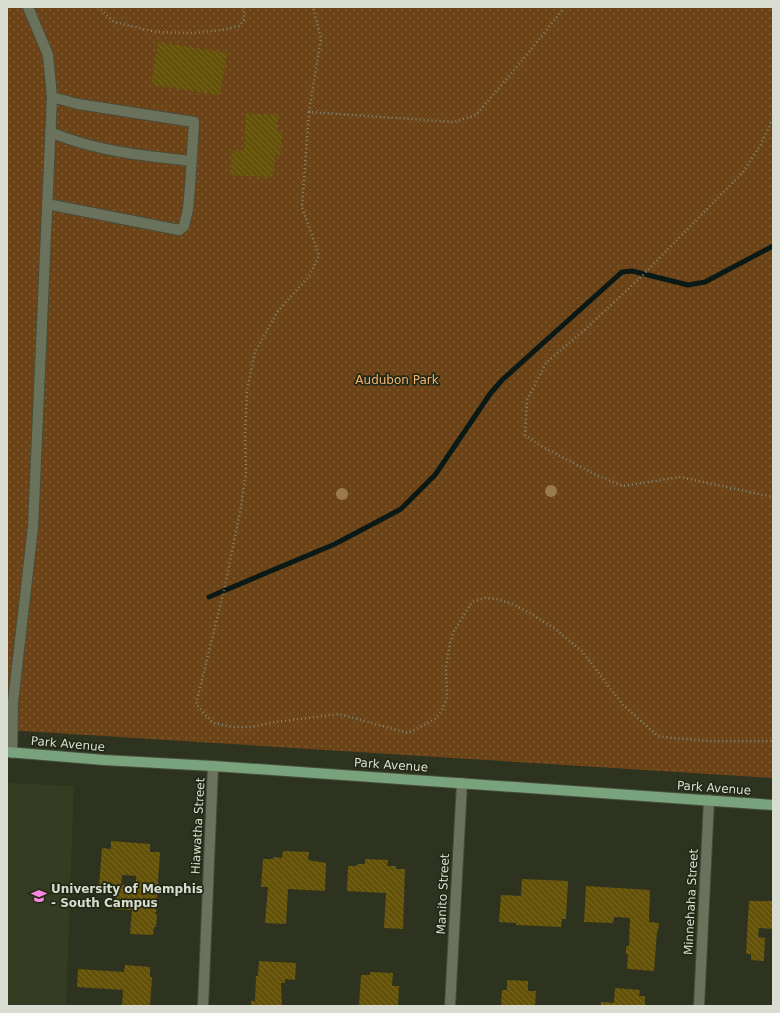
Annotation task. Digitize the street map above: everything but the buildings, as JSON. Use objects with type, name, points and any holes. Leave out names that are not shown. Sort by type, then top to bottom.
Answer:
[{"type":"main road","name":"Park Avenue","points":[[10,753],[773,805]]},
{"type":"street","points":[[10,753],[13,702],[33,528],[52,97],[48,55],[28,7]]},
{"type":"street","points":[[47,204],[179,230],[184,226],[188,209],[194,122],[112,108],[78,104],[52,97]]},
{"type":"street","points":[[50,132],[69,140],[102,148],[192,161]]},
{"type":"street","name":"Hiawatha Street","points":[[203,1006],[213,766]]},
{"type":"street","name":"Manito Street","points":[[450,1006],[462,783]]},
{"type":"street","name":"Minnehaha Street","points":[[699,1006],[710,800]]},
{"type":"path","points":[[98,7],[114,22],[132,28],[156,32],[194,33],[222,30],[239,26],[244,20],[244,7]]},
{"type":"path","points":[[313,7],[322,38],[309,112],[302,207],[319,255],[310,275],[278,311],[255,352],[247,391],[245,435],[246,472],[241,507],[225,586],[196,704],[213,723],[232,727],[251,727],[275,722],[339,714],[408,733],[436,718],[442,710],[447,698],[446,667],[450,643],[460,621],[472,602],[485,598],[497,599],[528,612],[554,628],[582,652],[623,705],[658,736],[711,741],[773,741]]},
{"type":"path","points":[[309,112],[454,122],[476,115],[521,62],[564,7]]},
{"type":"path","points":[[773,119],[760,146],[743,172],[644,274],[546,363],[527,400],[525,435],[541,446],[596,475],[623,486],[680,476],[773,497]]},
{"type":"shaded area","name":"University of Memphis - South Campus","points":[[7,783],[74,786],[66,1006],[7,1006]]},
{"type":"green space","name":"Audubon Park","points":[[7,7],[773,7],[773,778],[7,730]]},
{"type":"waterway","points":[[209,597],[335,544],[401,509],[435,475],[490,394],[502,380],[622,272],[632,271],[688,285],[705,282],[773,246]]},
{"type":"place","name":"University of Memphis - South Campus","points":[[39,896]]}]
